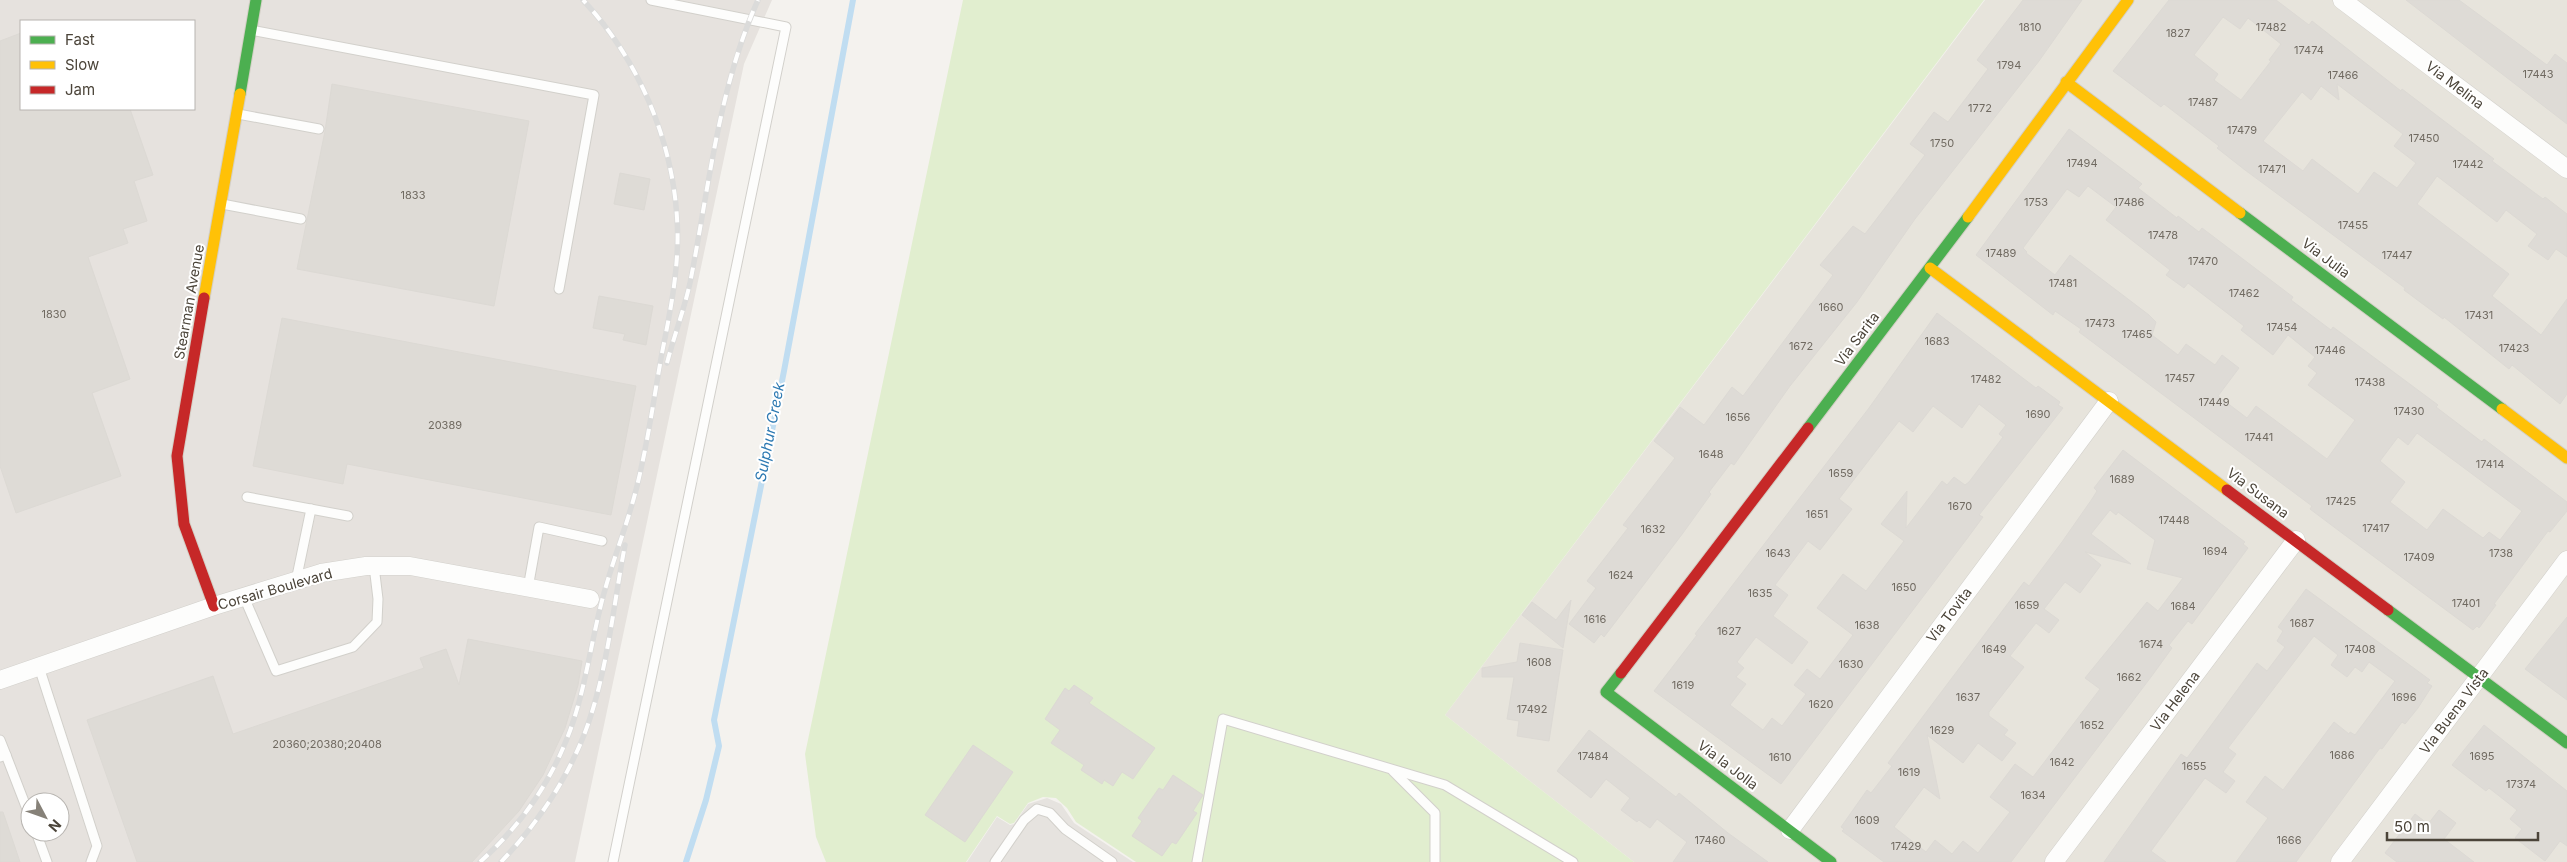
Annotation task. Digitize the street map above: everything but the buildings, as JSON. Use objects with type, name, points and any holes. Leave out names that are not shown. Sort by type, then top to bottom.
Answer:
[{"type":"street","name":"Stearman Avenue","points":[[214,606],[184,524],[177,456],[256,0]]},
{"type":"street","name":"Via Sarita","points":[[1606,692],[1930,268],[2128,0]]},
{"type":"street","name":"Via Melina","points":[[2342,0],[2567,169]]},
{"type":"street","name":"Via Julia","points":[[2066,82],[2567,458]]},
{"type":"street","name":"Via Susana","points":[[1930,268],[2567,743]]},
{"type":"street","name":"Via Tovita","points":[[1790,830],[2109,401]]},
{"type":"street","name":"Via Helena","points":[[2054,862],[2296,540]]},
{"type":"street","name":"Via Buena Vista","points":[[2340,862],[2567,560]]},
{"type":"street","name":"Corsair Boulevard","points":[[0,680],[214,606],[321,573],[374,566],[410,566],[590,599]]},
{"type":"street","name":"Via la Jolla","points":[[1606,692],[1831,862]]},
{"type":"lane","points":[[613,862],[786,27],[651,0]]},
{"type":"lane","points":[[251,30],[594,95],[559,290]]},
{"type":"lane","points":[[236,114],[319,128]]},
{"type":"lane","points":[[221,204],[300,219]]},
{"type":"lane","points":[[246,497],[348,516]]},
{"type":"lane","points":[[296,581],[311,509]]},
{"type":"lane","points":[[528,588],[539,527],[602,541]]},
{"type":"lane","points":[[244,597],[276,671],[353,647],[365,635],[377,622],[378,599],[374,566]]},
{"type":"lane","points":[[38,667],[97,846],[91,862]]},
{"type":"lane","points":[[1197,862],[1222,719],[1444,785],[1573,862]]},
{"type":"lane","points":[[0,740],[3,756],[20,795]]},
{"type":"lane","points":[[1392,771],[1435,813],[1435,862]]},
{"type":"lane","points":[[995,862],[1024,820],[1037,809],[1050,814],[1065,828],[1112,862]]},
{"type":"lane","points":[[40,842],[47,862]]},
{"type":"shaded area","points":[[0,0],[772,0],[744,64],[575,862],[0,862]]},
{"type":"shaded area","points":[[1985,0],[2567,0],[2567,862],[1634,862],[1445,715]]},
{"type":"shaded area","points":[[1047,798],[1061,804],[1074,823],[1133,862],[967,862],[997,817],[1010,825],[1014,824],[1028,804]]},
{"type":"green space","points":[[963,0],[1984,0],[1445,715],[1634,862],[1136,862],[1076,822],[1067,808],[1056,798],[1043,797],[1028,803],[1014,823],[1010,824],[997,816],[966,862],[826,862],[816,837],[805,754]]},
{"type":"waterway","name":"Sulphur Creek","points":[[686,862],[706,800],[719,746],[714,720],[784,371],[853,0]]},
{"type":"railway","points":[[480,862],[507,835],[530,806],[550,775],[573,724],[583,688],[598,615],[641,469],[674,286],[678,235],[677,218],[674,188],[660,129],[636,74],[603,23],[583,0]]},
{"type":"railway","points":[[667,363],[690,283],[716,139],[733,68],[758,0]]},
{"type":"railway","points":[[501,862],[538,818],[559,787],[584,735],[604,665],[625,545]]},
{"type":"traffic: fast","points":[[240,94],[256,0]]},
{"type":"traffic: fast","points":[[2240,213],[2502,409]]},
{"type":"traffic: fast","points":[[1808,428],[1968,217]]},
{"type":"traffic: fast","points":[[2388,610],[2567,743]]},
{"type":"traffic: fast","points":[[1621,673],[1606,692],[1831,862]]},
{"type":"traffic: slow","points":[[1968,217],[2128,0]]},
{"type":"traffic: slow","points":[[2066,82],[2240,213]]},
{"type":"traffic: slow","points":[[204,298],[240,94]]},
{"type":"traffic: slow","points":[[1930,268],[2227,490]]},
{"type":"traffic: slow","points":[[2502,409],[2567,458]]},
{"type":"traffic: jam","points":[[204,298],[177,456],[184,524],[214,606]]},
{"type":"traffic: jam","points":[[1621,673],[1808,428]]},
{"type":"traffic: jam","points":[[2227,490],[2388,610]]}]
